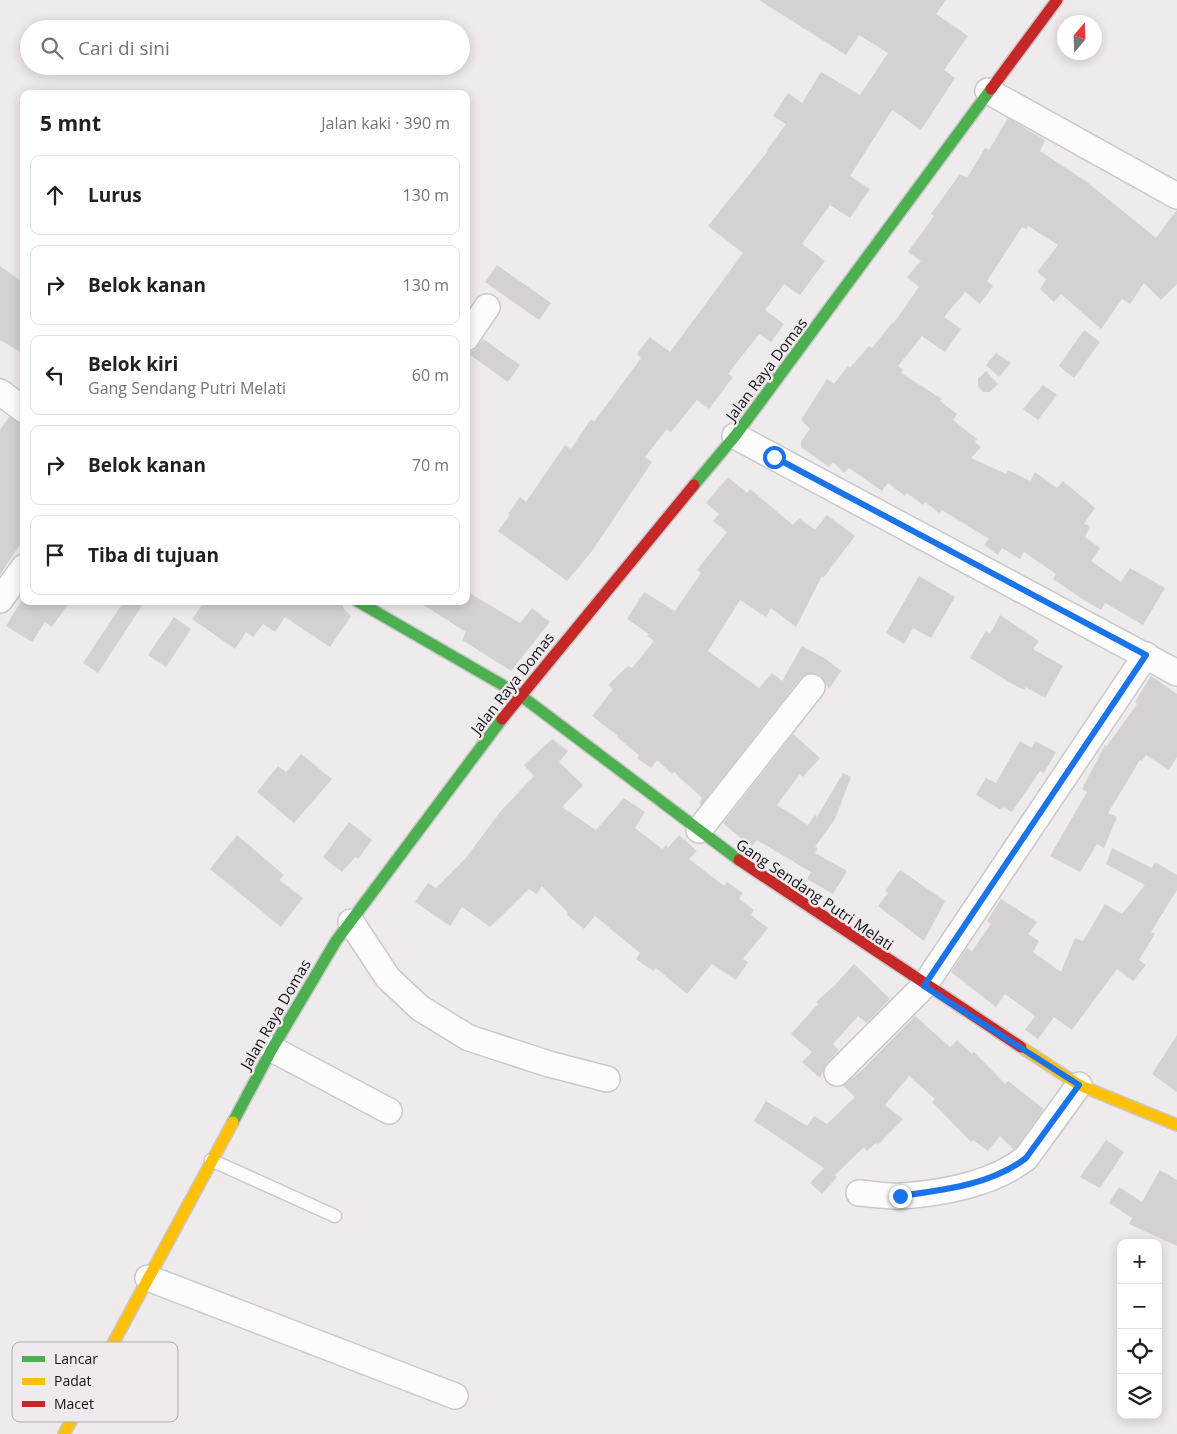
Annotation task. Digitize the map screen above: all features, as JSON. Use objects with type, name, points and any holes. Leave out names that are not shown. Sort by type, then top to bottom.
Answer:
[{"type":"main road","name":"Jalan Raya Domas","points":[[114,1342],[211,1160],[323,960],[520,695],[735,436],[854,278],[1057,0]]},
{"type":"main road","name":"Gang Sendang Putri Melati","points":[[364,605],[520,695],[698,830],[795,899],[924,986],[1079,1085],[1177,1125]]},
{"type":"main road","name":"Jalan Raya Domas","points":[[64,1434],[70,1422]]},
{"type":"street","points":[[988,92],[1177,196]]},
{"type":"street","points":[[470,332],[487,307]]},
{"type":"street","points":[[0,392],[20,407]]},
{"type":"street","points":[[735,436],[1177,673]]},
{"type":"street","points":[[0,600],[20,572]]},
{"type":"street","points":[[837,1073],[924,986],[1146,655]]},
{"type":"street","points":[[698,830],[812,687]]},
{"type":"street","points":[[351,922],[388,978],[420,1008],[469,1038],[549,1064],[608,1079]]},
{"type":"street","points":[[272,1049],[389,1111]]},
{"type":"street","points":[[859,1193],[900,1196],[953,1189],[1015,1166],[1026,1158],[1079,1085]]},
{"type":"street","points":[[148,1278],[455,1396]]},
{"type":"lane","points":[[211,1160],[335,1216]]},
{"type":"building","points":[[759,0],[946,0],[936,14],[968,36],[944,70],[955,78],[921,130],[892,110],[850,176],[870,189],[850,218],[830,205],[802,244],[825,261],[800,295],[784,284],[765,310],[784,324],[771,342],[759,334],[728,374],[733,377],[709,409],[697,400],[671,432],[667,429],[645,457],[652,462],[592,551],[567,581],[498,531],[510,515],[508,514],[520,497],[526,502],[565,445],[571,449],[591,419],[594,422],[641,358],[637,354],[650,337],[670,352],[743,253],[708,226],[768,151],[786,124],[773,116],[788,93],[802,103],[821,72],[860,95],[888,53],[859,35],[846,55]]},
{"type":"building","points":[[1008,118],[1045,140],[1040,151],[1087,182],[1156,238],[1177,210],[1177,284],[1161,300],[1144,283],[1130,304],[1122,299],[1101,329],[1061,294],[1054,302],[1040,289],[1046,279],[1037,272],[1058,245],[1028,226],[1026,229],[1022,227],[987,281],[993,286],[980,304],[965,292],[944,317],[961,329],[945,352],[922,336],[898,366],[903,370],[901,373],[942,399],[940,401],[957,414],[953,420],[977,439],[975,442],[981,447],[971,458],[1006,474],[1008,470],[1030,481],[1035,472],[1057,488],[1063,481],[1095,508],[1084,524],[1090,526],[1085,537],[1100,548],[1091,561],[1121,582],[1130,568],[1165,588],[1143,625],[1105,603],[1101,610],[1081,598],[1053,579],[1056,574],[1024,552],[1020,559],[1002,548],[998,555],[984,545],[989,539],[942,510],[939,513],[925,502],[923,505],[907,493],[905,496],[888,483],[882,491],[849,468],[844,473],[833,462],[829,467],[801,447],[801,441],[810,429],[801,420],[827,379],[834,384],[848,366],[850,368],[869,346],[872,348],[893,324],[919,287],[907,277],[921,261],[908,252],[934,216],[931,214],[960,174],[967,178],[985,148],[989,150]]},
{"type":"building","points":[[497,265],[551,303],[539,320],[485,282]]},
{"type":"building","points":[[0,266],[20,280],[20,352],[0,340]]},
{"type":"building","points":[[1084,330],[1100,342],[1074,378],[1059,366]]},
{"type":"building","points":[[483,339],[520,365],[508,382],[470,355],[470,351],[473,351]]},
{"type":"building","points":[[996,353],[1011,363],[999,377],[986,365]]},
{"type":"building","points":[[986,371],[998,384],[990,392],[983,392],[978,386],[978,379]]},
{"type":"building","points":[[1043,385],[1057,395],[1038,420],[1023,409]]},
{"type":"building","points":[[9,417],[20,422],[20,544],[0,575],[0,430]]},
{"type":"building","points":[[728,477],[747,493],[750,489],[793,525],[799,518],[815,530],[827,515],[855,536],[824,577],[822,576],[796,627],[771,608],[766,617],[740,600],[708,651],[759,688],[772,673],[782,681],[802,646],[826,659],[841,671],[829,689],[821,676],[815,673],[807,674],[801,678],[701,805],[699,803],[702,798],[674,772],[672,774],[657,760],[651,768],[637,758],[639,755],[618,736],[592,716],[613,689],[608,685],[628,666],[632,668],[654,641],[647,636],[649,634],[627,619],[644,592],[675,611],[701,573],[697,570],[727,532],[713,521],[719,514],[706,503]]},
{"type":"building","points":[[919,576],[955,597],[931,638],[913,628],[904,644],[886,633]]},
{"type":"building","points":[[470,593],[520,623],[532,608],[550,622],[511,671],[462,640],[466,632],[423,605],[470,605]]},
{"type":"building","points":[[20,603],[20,605],[67,605],[52,627],[45,622],[32,642],[6,626]]},
{"type":"building","points":[[121,605],[142,605],[98,673],[83,663]]},
{"type":"building","points":[[202,605],[342,605],[351,616],[330,647],[285,617],[275,632],[263,624],[253,637],[246,632],[235,649],[192,619]]},
{"type":"building","points":[[1000,615],[1039,641],[1033,649],[1063,666],[1045,698],[1026,687],[1025,690],[1014,685],[970,658],[986,631],[990,634]]},
{"type":"building","points":[[174,617],[191,629],[166,667],[148,655]]},
{"type":"building","points":[[1151,676],[1177,694],[1177,757],[1169,770],[1146,755],[1142,761],[1140,760],[1108,813],[1117,817],[1104,848],[1097,844],[1080,872],[1050,856],[1087,792],[1082,789],[1105,745],[1107,746],[1137,704],[1135,702]]},
{"type":"building","points":[[793,734],[820,758],[803,777],[800,774],[777,805],[808,825],[815,815],[817,817],[843,773],[851,777],[835,819],[815,847],[818,848],[815,853],[847,871],[833,894],[807,879],[811,872],[757,840],[751,847],[723,823]]},
{"type":"building","points":[[552,739],[568,751],[559,762],[583,785],[562,807],[596,830],[624,798],[645,812],[635,828],[662,849],[666,845],[668,848],[679,835],[697,851],[689,859],[724,886],[727,882],[743,893],[739,899],[754,910],[751,915],[768,928],[743,959],[748,962],[736,980],[712,964],[687,994],[656,968],[653,971],[636,959],[640,953],[595,916],[584,929],[567,915],[568,913],[542,886],[537,894],[529,889],[490,927],[462,907],[450,926],[415,902],[428,883],[436,888],[465,859],[500,812],[534,776],[524,765]]},
{"type":"building","points":[[1020,741],[1032,748],[1035,741],[1056,752],[1044,773],[1040,771],[1012,812],[1003,807],[1001,810],[976,795],[986,778],[996,783]]},
{"type":"building","points":[[301,754],[332,779],[294,823],[257,792],[278,766],[286,772]]},
{"type":"building","points":[[349,822],[372,840],[358,859],[355,857],[342,872],[323,857]]},
{"type":"building","points":[[237,835],[284,875],[279,880],[303,898],[281,927],[210,869]]},
{"type":"building","points":[[1112,848],[1152,868],[1155,862],[1177,875],[1177,890],[1151,932],[1155,934],[1139,960],[1146,965],[1133,981],[1117,969],[1072,1030],[1054,1017],[1038,1039],[1025,1030],[1035,1016],[1005,994],[996,1007],[951,972],[967,948],[972,951],[991,924],[987,921],[1001,899],[1037,922],[1028,934],[1039,941],[1033,952],[1061,972],[1075,938],[1083,941],[1105,904],[1122,914],[1145,885],[1106,864]]},
{"type":"building","points":[[900,870],[945,901],[924,941],[878,906],[888,893],[885,891]]},
{"type":"building","points":[[854,964],[890,999],[867,1023],[858,1016],[833,1044],[839,1050],[827,1063],[820,1078],[802,1062],[812,1052],[791,1034],[818,1004],[816,1002]]},
{"type":"building","points":[[915,1016],[950,1047],[957,1040],[972,1054],[974,1052],[1005,1084],[1008,1081],[1044,1109],[1016,1148],[1013,1149],[1000,1136],[988,1151],[973,1140],[971,1142],[932,1102],[935,1099],[909,1076],[885,1105],[903,1119],[878,1145],[876,1143],[867,1151],[864,1147],[835,1175],[837,1177],[822,1194],[810,1183],[824,1168],[754,1121],[766,1101],[807,1126],[814,1116],[827,1124],[855,1097],[843,1086],[862,1070]]},
{"type":"building","points":[[1177,1035],[1177,1092],[1152,1074]]},
{"type":"building","points":[[1106,1140],[1124,1152],[1100,1188],[1080,1177]]},
{"type":"building","points":[[1160,1170],[1177,1180],[1177,1246],[1129,1224],[1132,1218],[1109,1203],[1119,1187],[1142,1202]]},
{"type":"traffic: fast","points":[[694,485],[735,436],[991,89]]},
{"type":"traffic: fast","points":[[364,605],[520,695],[739,860]]},
{"type":"traffic: fast","points":[[233,1122],[272,1049],[336,941],[502,719]]},
{"type":"traffic: slow","points":[[1021,1047],[1079,1085],[1177,1125]]},
{"type":"traffic: slow","points":[[114,1342],[233,1122]]},
{"type":"traffic: slow","points":[[64,1434],[70,1422]]},
{"type":"traffic: jam","points":[[991,89],[1057,0]]},
{"type":"traffic: jam","points":[[502,719],[694,485]]},
{"type":"traffic: jam","points":[[739,860],[1021,1047]]},
{"type":"route","points":[[774,457],[1146,655],[924,986],[1079,1085],[1026,1158],[1015,1166],[993,1176],[953,1189],[900,1196]]}]
